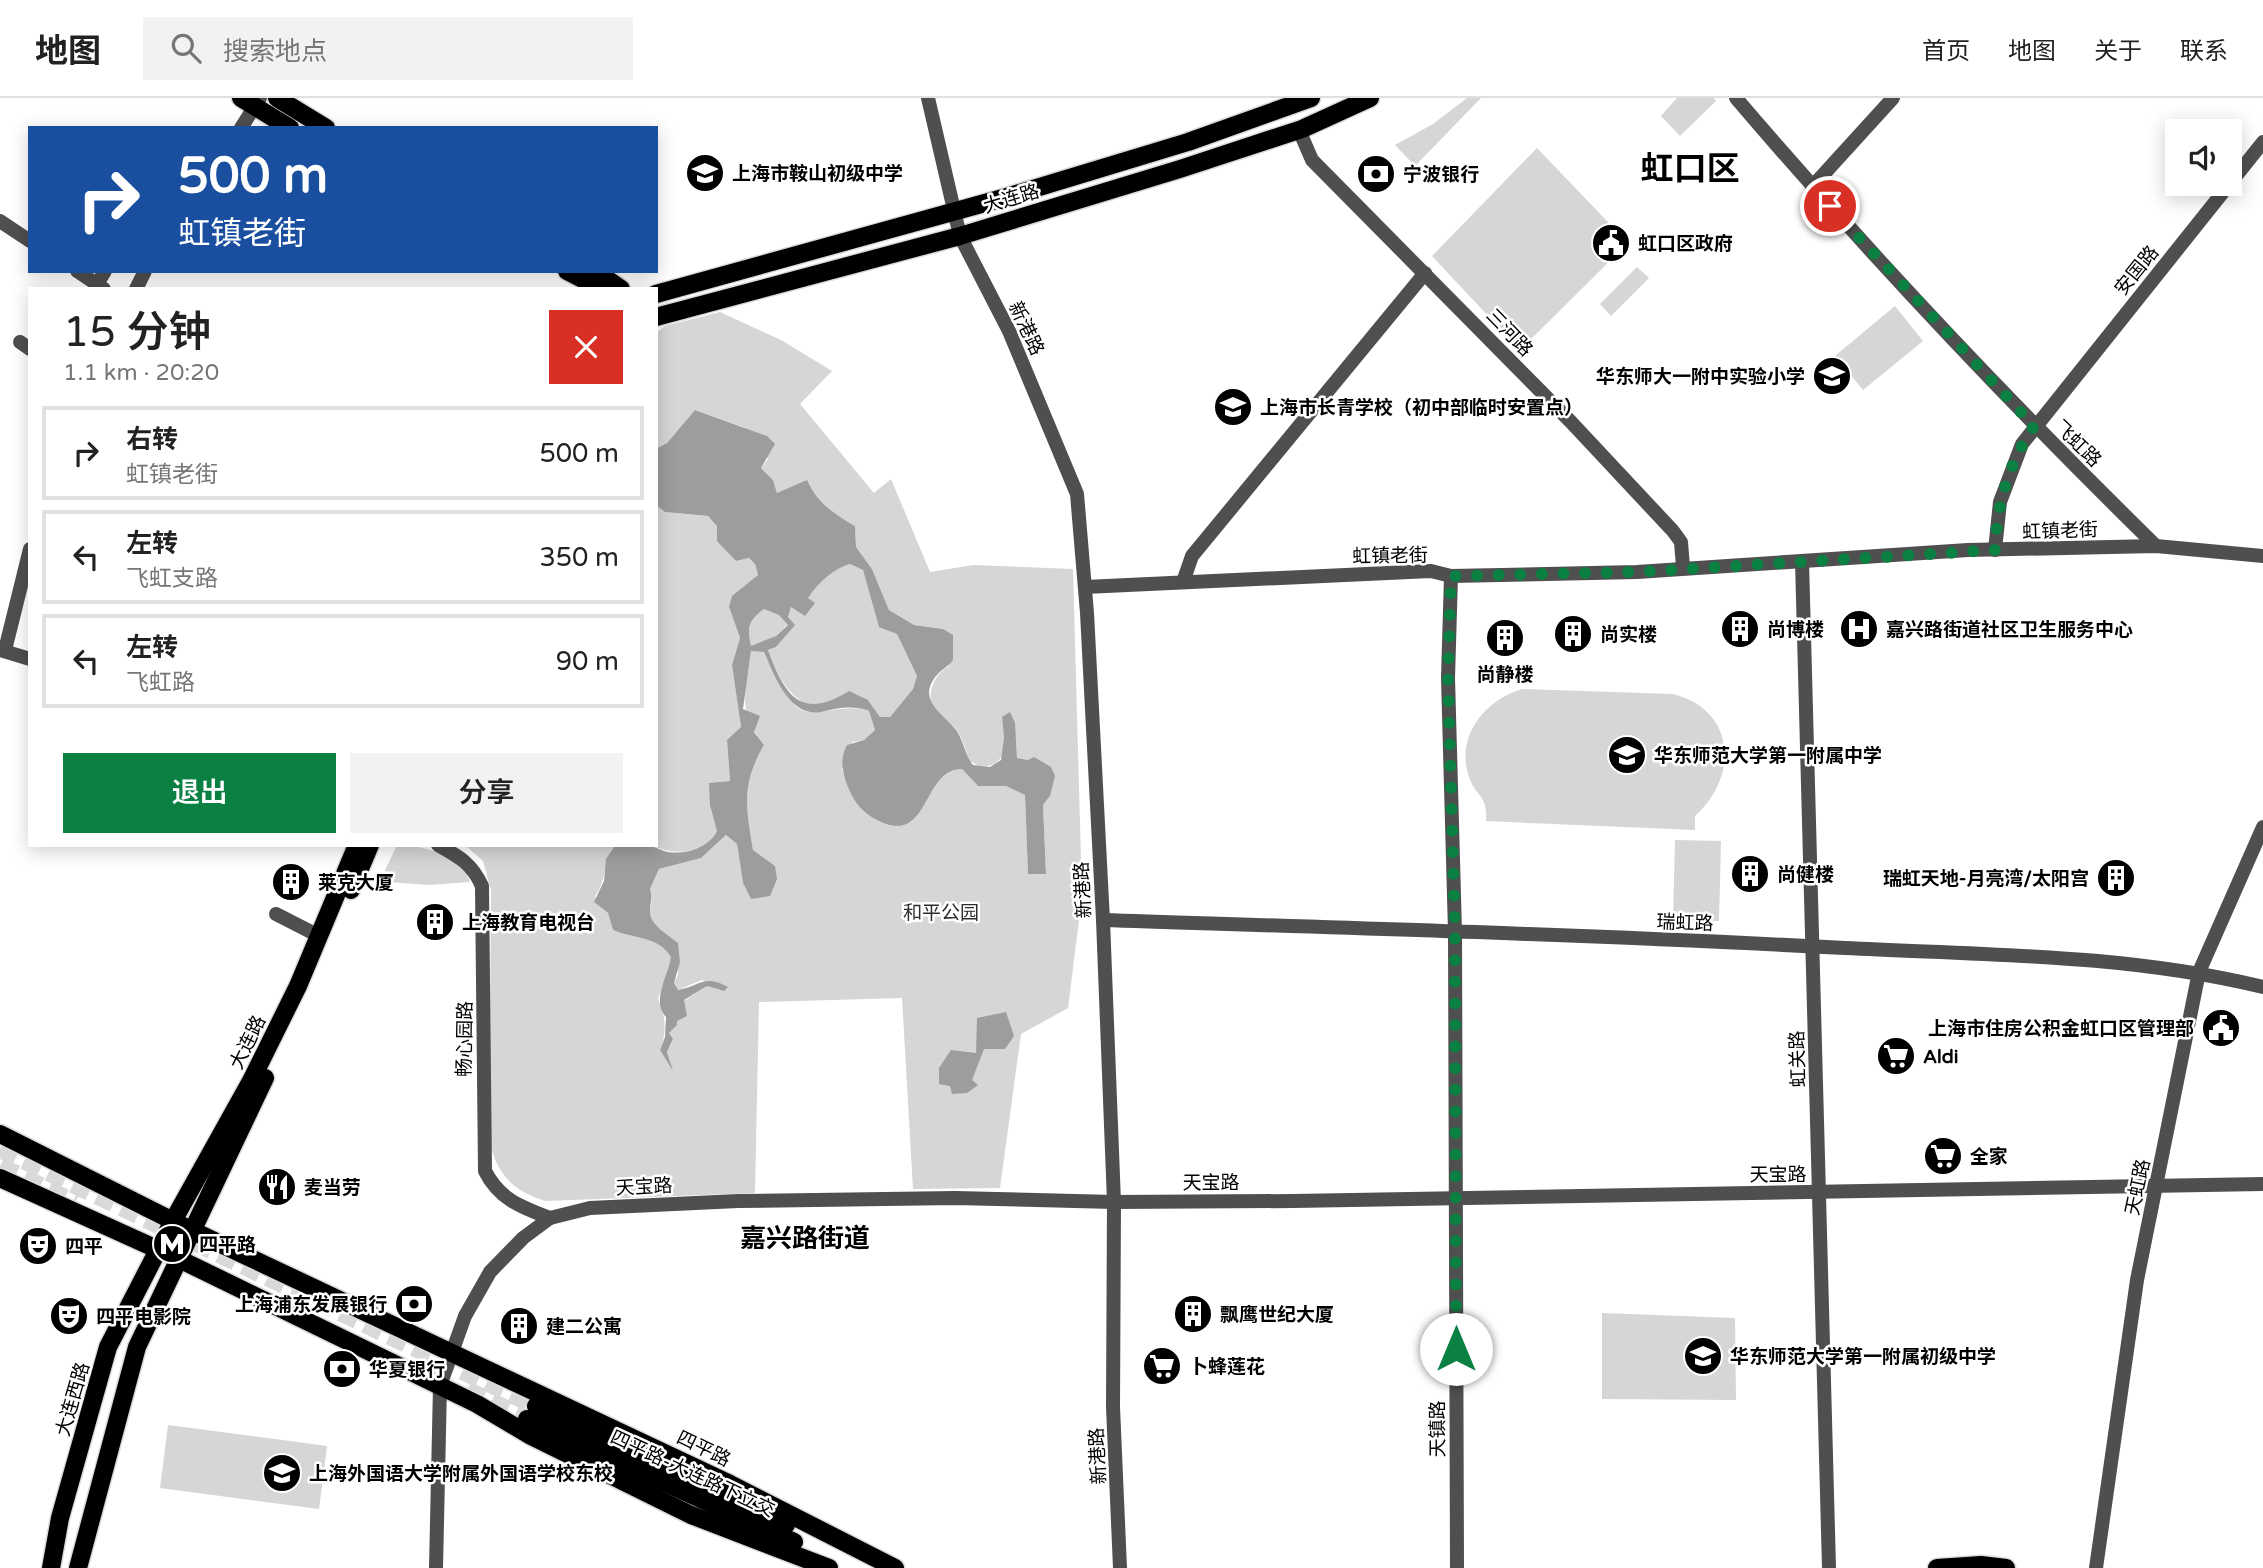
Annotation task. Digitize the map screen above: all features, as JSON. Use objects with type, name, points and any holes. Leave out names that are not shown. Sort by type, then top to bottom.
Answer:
[{"type":"main road","points":[[277,98],[323,126]]},
{"type":"main road","name":"大连路","points":[[658,292],[956,211],[1188,142],[1311,98]]},
{"type":"main road","name":"大连路","points":[[658,313],[960,236],[1298,130],[1370,98]]},
{"type":"main road","points":[[252,101],[287,126]]},
{"type":"main road","points":[[571,273],[599,287]]},
{"type":"main road","points":[[598,273],[618,287]]},
{"type":"main road","name":"大连路","points":[[159,1250],[251,1082],[319,936],[356,847]]},
{"type":"main road","name":"大连路","points":[[179,1259],[307,992],[369,847]]},
{"type":"main road","name":"四平路","points":[[0,1135],[191,1230],[452,1354],[539,1391],[895,1568]]},
{"type":"main road","points":[[0,1178],[179,1259],[440,1386],[531,1436],[691,1515],[828,1568]]},
{"type":"main road","name":"大连西路","points":[[51,1568],[60,1518],[108,1347],[159,1250]]},
{"type":"main road","points":[[78,1568],[137,1347],[179,1259]]},
{"type":"main road","name":"四平路-大连路下立交","points":[[839,1568],[788,1538],[532,1413],[833,1546],[864,1552]]},
{"type":"main road","points":[[1937,1568],[1981,1565],[2007,1568]]},
{"type":"street","name":"新港路","points":[[928,98],[960,236],[1009,331],[1068,466],[1077,494],[1085,587],[1103,920],[1114,1202],[1113,1408],[1120,1568]]},
{"type":"street","name":"飞虹路","points":[[1736,98],[1812,187],[2036,424],[2156,546]]},
{"type":"street","points":[[1812,187],[1893,98]]},
{"type":"street","points":[[242,126],[252,101]]},
{"type":"street","name":"三河路","points":[[1298,130],[1312,160],[1425,273],[1673,531],[1681,542],[1684,567]]},
{"type":"street","name":"安国路","points":[[1995,550],[1996,523],[2006,482],[2017,453],[2036,424],[2258,159],[2263,142]]},
{"type":"street","points":[[0,221],[28,240]]},
{"type":"street","points":[[82,273],[102,281]]},
{"type":"street","points":[[1183,582],[1192,556],[1425,273]]},
{"type":"street","points":[[2156,546],[2263,556]]},
{"type":"street","name":"虹镇老街","points":[[1085,587],[1431,571],[1451,576],[1637,572],[1684,567],[1995,550],[2156,546]]},
{"type":"street","points":[[28,556],[2,650],[28,658]]},
{"type":"street","name":"虹关路","points":[[1802,561],[1820,1193],[1827,1564]]},
{"type":"street","name":"天镇路","points":[[1451,576],[1448,678],[1455,932],[1457,1568]]},
{"type":"street","name":"天虹路","points":[[2096,1568],[2130,1323],[2199,972],[2263,827]]},
{"type":"street","name":"畅心园路","points":[[442,847],[474,868],[482,886],[485,1171],[502,1195],[550,1218]]},
{"type":"street","points":[[276,914],[319,936]]},
{"type":"street","name":"瑞虹路","points":[[1103,920],[1813,946],[2126,962],[2199,972],[2263,987]]},
{"type":"street","name":"天宝路","points":[[436,1568],[440,1386],[474,1295],[490,1272],[523,1238],[550,1218],[590,1208],[738,1201],[955,1198],[1114,1202],[2263,1184]]},
{"type":"green space","points":[[1467,98],[1481,98],[1415,166],[1395,145],[1433,124]]},
{"type":"green space","points":[[1677,98],[1714,98],[1716,101],[1680,136],[1661,116]]},
{"type":"green space","points":[[1537,148],[1628,243],[1520,350],[1432,256]]},
{"type":"green space","points":[[1637,267],[1649,278],[1611,316],[1600,304]]},
{"type":"green space","points":[[1895,306],[1923,341],[1863,390],[1835,356]]},
{"type":"green space","name":"和平公园","points":[[720,312],[781,340],[832,371],[800,404],[874,493],[891,479],[930,572],[973,565],[1073,569],[1082,896],[1068,1008],[1021,1034],[1000,1188],[913,1189],[902,998],[759,1002],[755,1193],[546,1201],[515,1186],[496,1162],[489,1139],[491,891],[483,861],[467,847],[615,847],[595,896],[599,906],[608,913],[613,930],[660,945],[672,957],[658,999],[665,1024],[660,1050],[672,1069],[667,1052],[673,1040],[669,1033],[684,1001],[707,986],[724,991],[702,980],[678,990],[674,983],[678,975],[678,943],[656,925],[650,912],[650,889],[659,869],[701,858],[726,835],[737,844],[743,883],[751,899],[775,866],[753,850],[747,808],[752,772],[764,745],[755,733],[746,711],[751,651],[764,652],[775,676],[798,708],[811,712],[851,708],[869,711],[875,730],[864,740],[852,742],[842,769],[851,793],[863,811],[878,820],[894,824],[906,822],[939,781],[949,772],[962,769],[978,786],[1006,786],[1025,795],[1028,874],[1046,874],[1043,805],[1050,796],[1028,760],[1017,758],[1016,738],[1002,717],[1004,743],[1001,757],[990,766],[980,767],[970,761],[959,734],[940,717],[932,703],[931,689],[934,682],[949,666],[943,629],[914,625],[889,610],[872,569],[856,547],[855,526],[826,509],[812,493],[777,493],[773,480],[761,468],[768,459],[746,428],[695,410],[667,443],[658,448],[658,331],[665,326]]},
{"type":"green space","points":[[658,507],[665,512],[708,516],[718,526],[736,561],[749,558],[755,564],[758,575],[729,607],[740,639],[732,665],[741,727],[727,741],[730,781],[710,783],[717,831],[704,845],[696,849],[678,852],[656,847],[658,847]]},
{"type":"green space","points":[[850,564],[863,570],[879,626],[897,634],[917,676],[914,688],[890,717],[880,717],[868,700],[807,705],[793,694],[783,681],[768,650],[776,647],[794,625],[788,617],[791,607],[814,603],[808,598],[816,587],[826,577]]},
{"type":"green space","points":[[764,609],[780,615],[788,624],[776,636],[751,647],[750,625]]},
{"type":"green space","points":[[1522,689],[1673,694],[1694,702],[1709,714],[1719,729],[1724,746],[1724,764],[1710,800],[1695,816],[1695,830],[1486,821],[1484,801],[1469,777],[1466,748],[1476,722],[1485,711],[1509,694]]},
{"type":"green space","points":[[1675,840],[1721,841],[1719,921],[1673,920]]},
{"type":"green space","points":[[396,847],[418,847],[451,858],[466,873],[470,882],[429,885],[386,882],[381,879]]},
{"type":"green space","points":[[1602,1313],[1735,1318],[1736,1400],[1602,1399]]},
{"type":"green space","points":[[168,1425],[327,1446],[319,1509],[160,1488]]},
{"type":"shaded area","points":[[695,410],[767,436],[775,444],[761,468],[773,480],[777,493],[807,480],[827,507],[855,526],[856,547],[872,569],[889,610],[914,625],[943,629],[953,635],[953,660],[931,684],[930,699],[959,734],[973,765],[990,767],[1001,760],[1004,738],[1002,717],[1010,712],[1015,723],[1017,758],[1028,760],[1034,757],[1051,767],[1055,776],[1050,796],[1043,805],[1046,874],[1028,874],[1025,795],[1006,786],[978,786],[962,769],[948,773],[939,781],[916,817],[906,824],[893,826],[875,819],[864,812],[854,799],[842,764],[847,745],[864,740],[875,730],[869,711],[839,708],[810,712],[800,708],[784,692],[764,652],[751,651],[743,709],[760,716],[754,732],[764,745],[752,772],[747,808],[753,850],[775,866],[777,879],[770,896],[751,899],[743,883],[737,844],[726,835],[701,858],[659,869],[650,889],[650,912],[656,925],[678,943],[680,962],[674,983],[678,990],[707,981],[728,987],[724,991],[707,986],[684,1000],[687,1016],[677,1021],[677,1025],[669,1033],[673,1039],[667,1052],[673,1071],[660,1050],[665,1037],[666,1017],[660,1004],[660,996],[671,957],[660,945],[613,930],[608,913],[594,902],[604,881],[606,859],[614,847],[653,847],[664,851],[686,852],[701,847],[717,831],[710,805],[709,783],[730,781],[727,740],[741,727],[732,665],[740,638],[729,607],[732,596],[758,575],[755,564],[749,558],[736,561],[717,541],[717,526],[708,516],[665,512],[658,507],[658,448],[667,443]],"holes":[[[850,564],[863,570],[879,627],[897,634],[917,676],[913,689],[890,717],[880,717],[868,700],[849,691],[818,704],[797,699],[781,680],[768,650],[776,647],[795,625],[788,617],[791,607],[805,616],[815,603],[808,598],[826,577]],[[764,609],[779,615],[788,625],[776,636],[751,646],[750,625],[755,617]]]},
{"type":"shaded area","points":[[1006,1012],[1014,1036],[1005,1049],[984,1049],[972,1080],[978,1085],[967,1093],[952,1094],[950,1086],[939,1084],[939,1068],[951,1050],[976,1053],[977,1018]]},
{"type":"tunnel","points":[[0,1149],[536,1406]]},
{"type":"tunnel","points":[[0,1166],[75,1203]]},
{"type":"tunnel","points":[[467,1390],[527,1419]]},
{"type":"place","name":"上海市鞍山初级中学","points":[[705,173]]},
{"type":"place","name":"宁波银行","points":[[1376,174]]},
{"type":"place","name":"虹口区政府","points":[[1611,243]]},
{"type":"place","name":"华东师大一附中实验小学","points":[[1832,376]]},
{"type":"place","name":"上海市长青学校（初中部临时安置点）","points":[[1233,407]]},
{"type":"place","name":"尚博楼","points":[[1740,629]]},
{"type":"place","name":"嘉兴路街道社区卫生服务中心","points":[[1859,629]]},
{"type":"place","name":"尚实楼","points":[[1573,634]]},
{"type":"place","name":"尚静楼","points":[[1505,638]]},
{"type":"place","name":"华东师范大学第一附属中学","points":[[1627,755]]},
{"type":"place","name":"尚健楼","points":[[1750,874]]},
{"type":"place","name":"瑞虹天地-月亮湾/太阳宫","points":[[2116,878]]},
{"type":"place","name":"莱克大厦","points":[[291,882]]},
{"type":"place","name":"上海教育电视台","points":[[435,922]]},
{"type":"place","name":"上海市住房公积金虹口区管理部","points":[[2221,1028]]},
{"type":"place","name":"Aldi","points":[[1896,1056]]},
{"type":"place","name":"全家","points":[[1943,1156]]},
{"type":"place","name":"麦当劳","points":[[277,1187]]},
{"type":"place","name":"四平路","points":[[172,1244]]},
{"type":"place","name":"四平","points":[[38,1246]]},
{"type":"place","name":"上海浦东发展银行","points":[[414,1304]]},
{"type":"place","name":"飘鹰世纪大厦","points":[[1193,1314]]},
{"type":"place","name":"四平电影院","points":[[69,1316]]},
{"type":"place","name":"建二公寓","points":[[519,1326]]},
{"type":"place","name":"华东师范大学第一附属初级中学","points":[[1703,1356]]},
{"type":"place","name":"卜蜂莲花","points":[[1162,1366]]},
{"type":"place","name":"华夏银行","points":[[342,1369]]},
{"type":"place","name":"上海外国语大学附属外国语学校东校","points":[[282,1473]]},
{"type":"district","name":"虹口区","points":[[1690,168]]},
{"type":"district","name":"嘉兴路街道","points":[[805,1238]]},
{"type":"route","points":[[1456,1349],[1455,932],[1448,678],[1451,576],[1637,572],[1684,567],[1995,550],[1996,523],[2006,482],[2022,444],[2034,426],[1830,206]]}]
